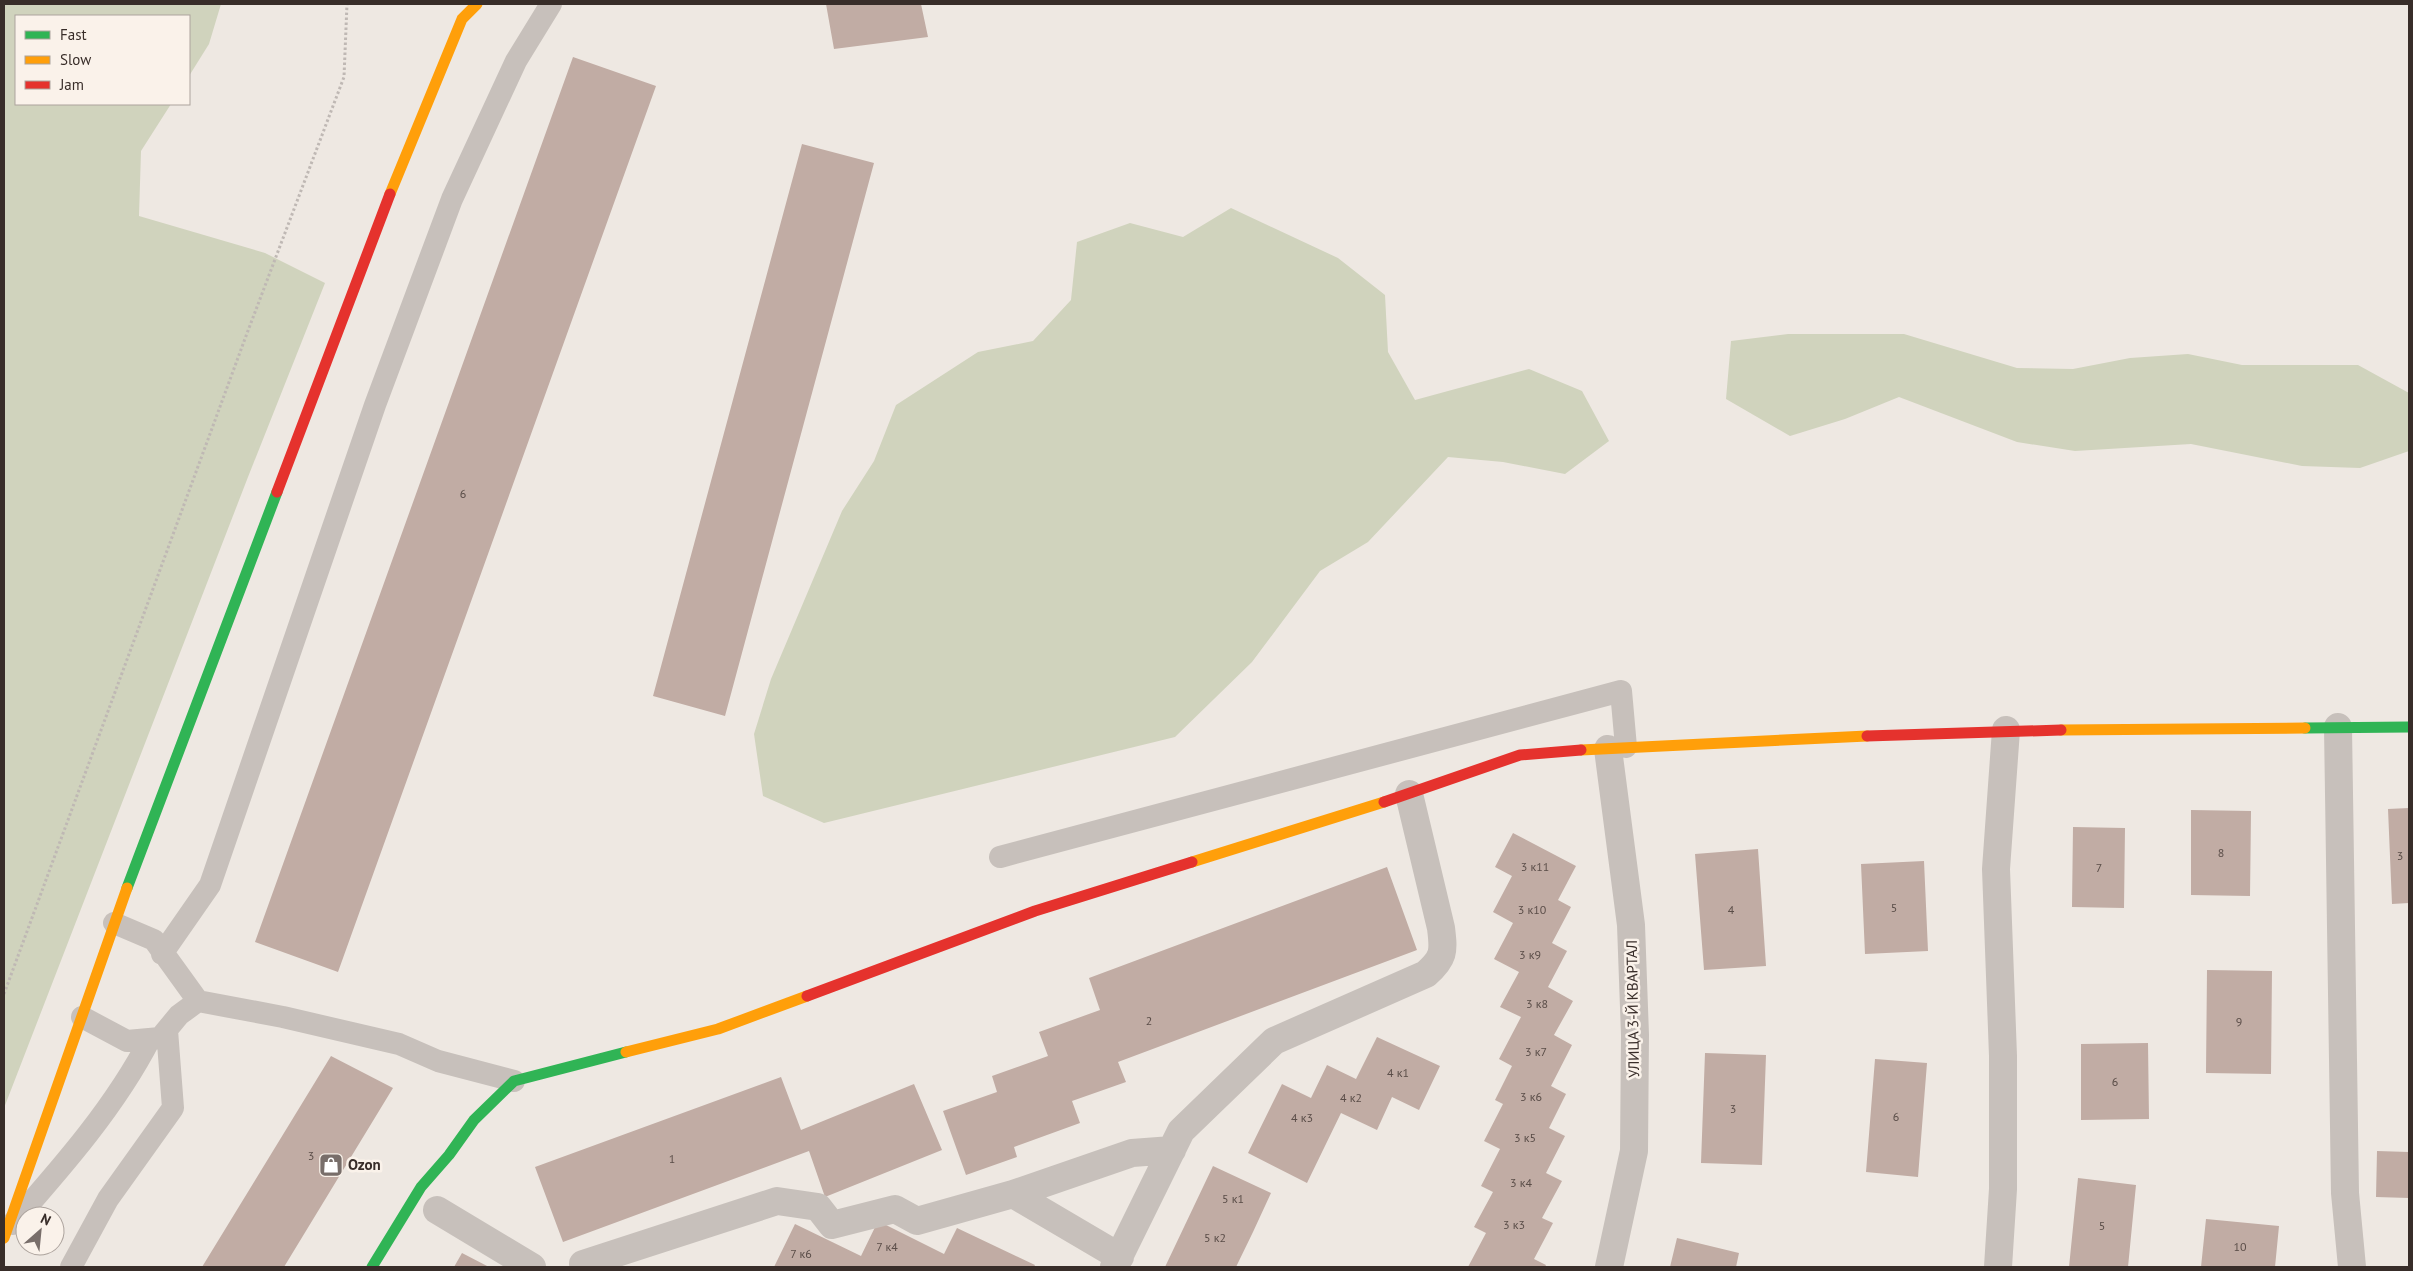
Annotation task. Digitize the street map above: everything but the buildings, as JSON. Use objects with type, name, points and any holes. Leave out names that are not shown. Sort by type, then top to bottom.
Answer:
[{"type":"street","points":[[6,1233],[114,924],[409,144],[462,19],[477,4]]},
{"type":"street","points":[[372,1267],[421,1187],[449,1155],[474,1120],[514,1081],[718,1029],[1035,911],[1410,794],[1520,755],[1617,748],[2006,730],[2409,726]]},
{"type":"street","points":[[2338,727],[2345,1193],[2352,1267]]},
{"type":"street","points":[[1998,1267],[2002,1189],[2003,1056],[1996,869],[2006,730]]},
{"type":"street","name":"УЛИЦА 3-Й КВАРТАЛ","points":[[1609,1267],[1634,1152],[1635,1035],[1631,925],[1617,748]]},
{"type":"street","points":[[1013,1194],[1117,1262],[1181,1131],[1274,1041],[1426,974],[1440,962],[1444,946],[1441,928],[1410,794]]},
{"type":"street","points":[[580,1266],[777,1201],[818,1207],[832,1224],[895,1209],[917,1221],[1013,1194],[1132,1153],[1172,1150]]},
{"type":"street","points":[[437,1210],[532,1267]]},
{"type":"lane","points":[[162,954],[210,885],[375,405],[452,199],[516,62],[551,4]]},
{"type":"lane","points":[[1000,857],[1621,692],[1617,748]]},
{"type":"lane","points":[[114,924],[154,940],[162,954],[198,1001],[283,1017],[399,1044],[438,1061],[514,1081]]},
{"type":"lane","points":[[6,1233],[49,1182],[131,1076],[158,1035],[179,1015],[198,1001]]},
{"type":"lane","points":[[82,1017],[127,1041],[158,1035]]},
{"type":"lane","points":[[71,1267],[108,1200],[173,1108],[158,1035]]},
{"type":"path","points":[[4,994],[246,336],[344,77],[347,4]]},
{"type":"green space","points":[[4,4],[221,4],[209,44],[190,74],[190,15],[15,15],[15,105],[170,105],[141,151],[139,216],[265,253],[325,283],[4,1108]]},
{"type":"green space","points":[[1231,208],[1338,258],[1385,295],[1388,352],[1415,400],[1529,369],[1582,391],[1609,441],[1565,474],[1503,462],[1448,457],[1368,542],[1320,571],[1252,662],[1175,737],[824,823],[763,796],[754,734],[771,679],[842,511],[874,461],[896,405],[978,352],[1033,341],[1071,300],[1077,242],[1130,223],[1183,237]]},
{"type":"green space","points":[[1788,334],[1904,334],[2017,368],[2073,369],[2130,358],[2188,354],[2242,365],[2358,365],[2409,393],[2409,451],[2360,468],[2302,466],[2191,444],[2075,451],[2017,442],[1899,397],[1845,419],[1790,436],[1726,399],[1731,341]]},
{"type":"traffic: fast","points":[[127,888],[277,492]]},
{"type":"traffic: fast","points":[[2305,728],[2409,727]]},
{"type":"traffic: fast","points":[[372,1267],[421,1187],[449,1155],[474,1120],[514,1081],[626,1052]]},
{"type":"traffic: slow","points":[[390,194],[462,19],[477,4]]},
{"type":"traffic: slow","points":[[2061,730],[2305,728]]},
{"type":"traffic: slow","points":[[1581,750],[1867,736]]},
{"type":"traffic: slow","points":[[1192,862],[1384,802]]},
{"type":"traffic: slow","points":[[4,1238],[127,888]]},
{"type":"traffic: slow","points":[[626,1052],[718,1029],[807,996]]},
{"type":"traffic: jam","points":[[277,492],[390,194]]},
{"type":"traffic: jam","points":[[1867,736],[2061,730]]},
{"type":"traffic: jam","points":[[1384,802],[1520,755],[1581,750]]},
{"type":"traffic: jam","points":[[807,996],[1035,911],[1192,862]]},
{"type":"place","name":"Ozon","points":[[331,1165]]}]
